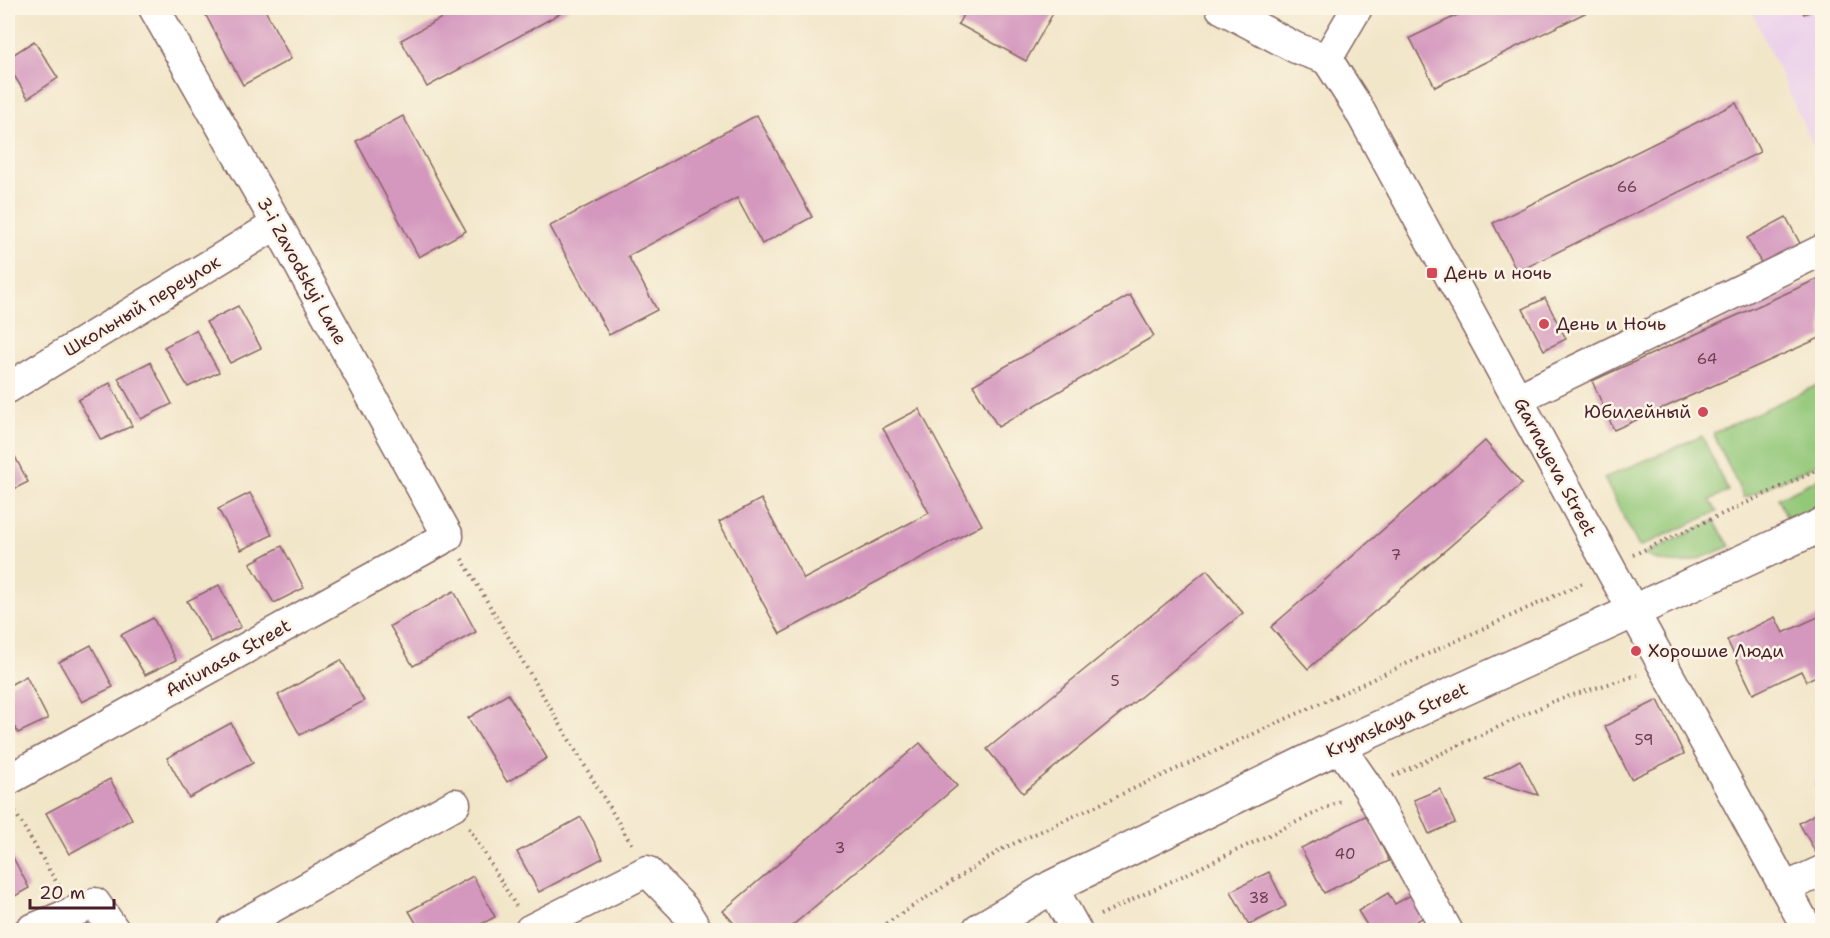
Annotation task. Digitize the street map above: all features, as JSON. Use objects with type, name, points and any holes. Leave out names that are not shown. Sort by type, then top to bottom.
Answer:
[{"type":"main road","name":"Krymskaya Street","points":[[980,930],[1052,887],[1339,746],[1822,525]]},
{"type":"street","name":"3-i Zavodskyi Lane","points":[[154,8],[277,225],[448,536]]},
{"type":"street","points":[[1221,8],[1296,48],[1327,59],[1357,8]]},
{"type":"street","name":"Garnayeva Street","points":[[1327,59],[1357,106],[1519,398],[1610,570],[1808,930]]},
{"type":"street","name":"Школьный переулок","points":[[8,388],[277,225]]},
{"type":"street","points":[[1519,398],[1822,250]]},
{"type":"street","name":"Aniunasa Street","points":[[8,780],[448,536]]},
{"type":"street","points":[[1339,746],[1368,788],[1447,930]]},
{"type":"street","points":[[232,930],[455,804]]},
{"type":"street","points":[[530,930],[647,871],[682,908],[697,930]]},
{"type":"street","points":[[1785,888],[1822,871]]},
{"type":"street","points":[[1052,887],[1077,930]]},
{"type":"street","points":[[30,930],[95,903],[114,930]]},
{"type":"path","points":[[876,930],[1004,848],[1610,570],[1631,556],[1822,468]]},
{"type":"path","points":[[448,536],[647,871]]},
{"type":"path","points":[[8,799],[74,912]]},
{"type":"path","points":[[455,804],[530,930]]},
{"type":"shaded area","points":[[1750,8],[1822,8],[1822,165]]},
{"type":"green space","points":[[1822,383],[1822,462],[1744,498],[1713,433]]},
{"type":"green space","points":[[1702,436],[1728,491],[1710,500],[1717,512],[1639,547],[1604,478]]},
{"type":"green space","points":[[1822,477],[1822,508],[1790,524],[1778,498]]},
{"type":"green space","points":[[1714,521],[1730,546],[1697,560],[1677,564],[1656,560],[1644,554]]},
{"type":"building","points":[[202,8],[264,8],[291,59],[243,85]]},
{"type":"building","points":[[460,8],[570,8],[427,87],[401,40]]},
{"type":"building","points":[[967,8],[1056,8],[1026,61],[958,24]]},
{"type":"building","points":[[1472,8],[1595,8],[1435,87],[1410,38]]},
{"type":"building","points":[[1800,8],[1818,8],[1804,14]]},
{"type":"building","points":[[34,41],[58,78],[28,98],[8,66],[8,58]]},
{"type":"building","points":[[1736,103],[1760,152],[1517,272],[1493,223]]},
{"type":"building","points":[[757,115],[812,217],[762,244],[737,198],[628,256],[657,310],[609,335],[550,226]]},
{"type":"building","points":[[403,116],[466,231],[419,257],[356,141]]},
{"type":"building","points":[[1786,217],[1804,251],[1766,271],[1747,238]]},
{"type":"building","points":[[1822,277],[1822,337],[1614,430],[1592,381]]},
{"type":"building","points":[[1130,295],[1154,336],[998,427],[973,385]]},
{"type":"building","name":"День и Ночь","points":[[1545,298],[1566,339],[1544,350],[1523,309]]},
{"type":"building","points":[[238,306],[261,348],[230,363],[206,322]]},
{"type":"building","points":[[196,330],[219,372],[188,387],[164,347]]},
{"type":"building","points":[[150,362],[172,404],[141,419],[118,378]]},
{"type":"building","points":[[110,383],[132,426],[101,440],[78,400]]},
{"type":"building","points":[[919,409],[982,525],[780,634],[719,522],[761,499],[804,579],[929,513],[883,428]]},
{"type":"building","points":[[1485,441],[1522,484],[1308,669],[1271,627]]},
{"type":"building","points":[[8,443],[28,482],[8,492]]},
{"type":"building","points":[[250,493],[272,535],[241,550],[218,509]]},
{"type":"building","points":[[282,546],[304,588],[274,603],[250,563]]},
{"type":"building","points":[[1207,570],[1243,613],[1023,793],[987,749]]},
{"type":"building","points":[[219,585],[241,627],[211,642],[187,601]]},
{"type":"building","points":[[454,591],[476,632],[413,666],[390,626]]},
{"type":"building","points":[[1775,617],[1783,633],[1818,617],[1822,627],[1822,673],[1806,681],[1801,671],[1753,694],[1727,640]]},
{"type":"building","points":[[153,618],[176,660],[145,675],[121,635]]},
{"type":"building","points":[[91,645],[113,687],[82,702],[59,662]]},
{"type":"building","points":[[341,660],[364,701],[300,735],[278,695]]},
{"type":"building","points":[[26,676],[48,719],[18,733],[8,716],[8,686]]},
{"type":"building","points":[[508,694],[547,758],[507,782],[468,718]]},
{"type":"building","points":[[1658,700],[1684,754],[1631,779],[1605,726]]},
{"type":"building","points":[[231,723],[253,763],[189,798],[167,758]]},
{"type":"building","points":[[920,743],[957,786],[787,930],[740,930],[723,911]]},
{"type":"building","points":[[1520,760],[1538,795],[1485,779]]},
{"type":"building","points":[[1822,778],[1822,795],[1815,782]]},
{"type":"building","points":[[110,779],[132,819],[69,854],[46,813]]},
{"type":"building","points":[[1440,789],[1455,823],[1429,834],[1414,800]]},
{"type":"building","points":[[1822,810],[1822,849],[1816,853],[1799,823]]},
{"type":"building","points":[[1367,815],[1389,861],[1324,893],[1301,848]]},
{"type":"building","points":[[581,817],[603,858],[539,892],[517,852]]},
{"type":"building","points":[[8,848],[29,888],[8,900]]},
{"type":"building","points":[[1269,872],[1286,906],[1249,925],[1231,891]]},
{"type":"building","points":[[473,876],[495,917],[470,930],[420,930],[409,911]]},
{"type":"building","points":[[1388,893],[1395,904],[1411,895],[1424,917],[1401,930],[1370,930],[1358,911]]},
{"type":"place","name":"День и ночь","points":[[1432,273]]},
{"type":"place","name":"День и Ночь","points":[[1544,324]]},
{"type":"place","name":"Юбилейный","points":[[1703,412]]},
{"type":"place","name":"Хорошие Люди","points":[[1636,651]]}]
